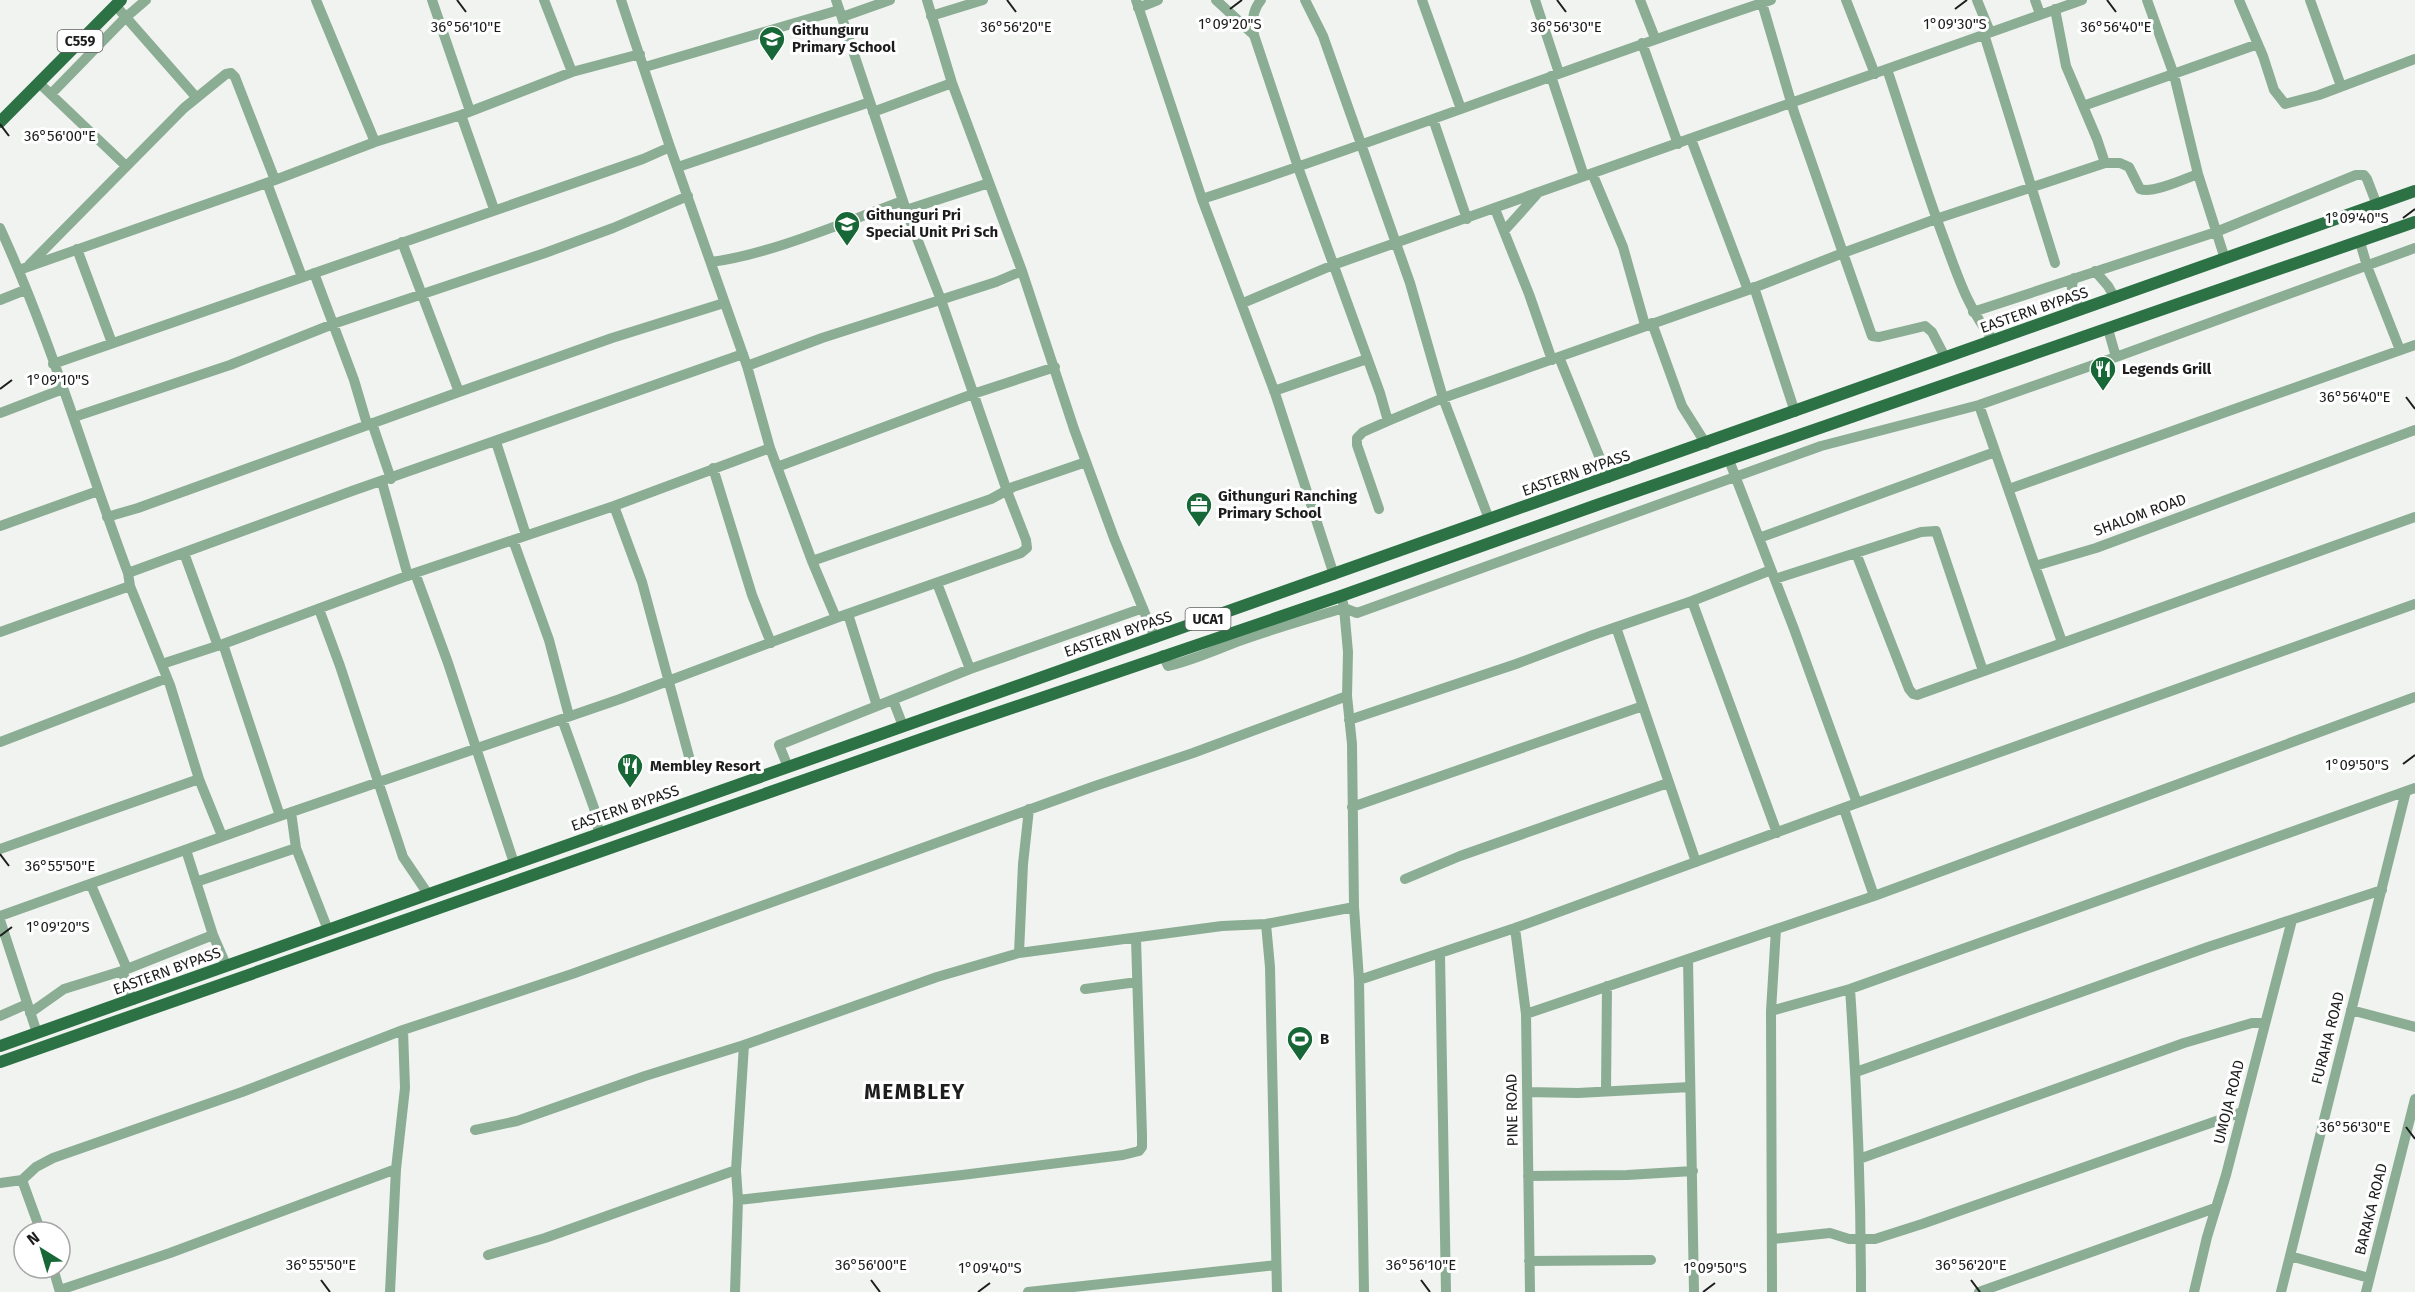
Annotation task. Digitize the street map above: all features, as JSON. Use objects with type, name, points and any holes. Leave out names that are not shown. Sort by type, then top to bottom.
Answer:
[{"type":"main road","name":"C559","points":[[0,122],[119,3]]},
{"type":"main road","name":"EASTERN BYPASS","points":[[0,1046],[1093,658],[1706,444],[1944,357],[2415,191]]},
{"type":"main road","name":"EASTERN BYPASS","points":[[0,1062],[1163,655],[1280,617],[1342,602],[1474,549],[2415,222]]},
{"type":"main road","points":[[1273,596],[1280,617]]},
{"type":"street","points":[[51,94],[125,18],[146,0]]},
{"type":"street","points":[[316,0],[375,142]]},
{"type":"street","points":[[432,0],[494,209]]},
{"type":"street","points":[[544,0],[572,72]]},
{"type":"street","points":[[621,0],[747,366],[770,448],[836,618]]},
{"type":"street","points":[[645,67],[839,9],[890,0]]},
{"type":"street","points":[[927,0],[952,83],[1022,272],[1086,462],[1155,638]]},
{"type":"street","points":[[931,16],[983,0]]},
{"type":"street","points":[[1158,0],[1137,4],[1202,199],[1243,303],[1274,391],[1334,575]]},
{"type":"street","points":[[1216,0],[1254,35]]},
{"type":"street","points":[[1261,0],[1257,5],[1252,22],[1254,35],[1388,421]]},
{"type":"street","points":[[1305,0],[1323,36],[1410,283],[1443,398],[1489,519]]},
{"type":"street","points":[[1422,0],[1461,108]]},
{"type":"street","points":[[1535,0],[1555,74],[1588,174],[1623,247],[1649,324],[1682,406],[1706,444]]},
{"type":"street","points":[[1640,0],[1655,38]]},
{"type":"street","points":[[1846,0],[1875,74]]},
{"type":"street","points":[[1977,0],[2055,263]]},
{"type":"street","points":[[2035,0],[2040,14]]},
{"type":"street","points":[[1243,303],[1333,265],[2082,0]]},
{"type":"street","points":[[2147,0],[2174,75],[2198,174],[2224,259]]},
{"type":"street","points":[[2239,0],[2274,90],[2285,104],[2415,59]]},
{"type":"street","points":[[2310,0],[2341,86]]},
{"type":"street","points":[[1202,199],[1360,146],[1760,2],[1872,336],[1879,337],[1926,326],[1932,332],[1944,357]]},
{"type":"street","points":[[119,3],[125,18],[196,97]]},
{"type":"street","points":[[37,1033],[0,918],[222,836],[566,718],[836,618],[1021,553],[1027,548],[941,300],[904,206],[839,9]]},
{"type":"street","points":[[2055,9],[2066,66],[2105,163]]},
{"type":"street","points":[[1642,43],[1678,144]]},
{"type":"street","points":[[2083,106],[2258,44]]},
{"type":"street","points":[[23,268],[271,182],[375,142],[465,113],[572,72],[640,54]]},
{"type":"street","points":[[1887,69],[1936,219],[1972,312],[1994,340]]},
{"type":"street","points":[[23,268],[196,97],[226,74],[231,73],[235,77],[302,277]]},
{"type":"street","points":[[39,82],[126,166]]},
{"type":"street","points":[[678,167],[952,83]]},
{"type":"street","points":[[1433,118],[1467,219]]},
{"type":"street","points":[[1691,139],[1751,288],[1795,412]]},
{"type":"street","points":[[53,364],[670,147]]},
{"type":"street","points":[[1380,509],[1357,445],[1357,438],[1363,432],[1443,398],[1936,219],[2105,163],[2120,163],[2129,167],[2143,190],[2154,190],[2198,174]]},
{"type":"street","points":[[1972,312],[2216,232],[2356,176],[2364,175],[2378,205]]},
{"type":"street","points":[[711,262],[731,260],[904,206],[989,183]]},
{"type":"street","points":[[1504,231],[1539,193]]},
{"type":"street","points":[[74,417],[230,365],[333,324],[545,253],[688,196]]},
{"type":"street","points":[[1495,209],[1555,359],[1608,478]]},
{"type":"street","points":[[0,228],[23,268],[26,290],[74,417],[128,573],[130,586],[167,678],[199,779],[222,836]]},
{"type":"street","points":[[402,242],[459,392]]},
{"type":"street","points":[[2360,242],[2400,350]]},
{"type":"street","points":[[1342,602],[1357,613],[1821,446],[1979,405],[2415,248]]},
{"type":"street","points":[[76,249],[112,343]]},
{"type":"street","points":[[2095,271],[2115,298]]},
{"type":"street","points":[[747,366],[822,338],[1022,272]]},
{"type":"street","points":[[314,273],[369,423],[412,575],[476,748],[514,863]]},
{"type":"street","points":[[2074,278],[2070,289],[2073,299],[2081,310]]},
{"type":"street","points":[[0,300],[26,290]]},
{"type":"street","points":[[107,517],[612,338],[724,303]]},
{"type":"street","points":[[2108,329],[2116,357]]},
{"type":"street","points":[[2009,489],[2415,345]]},
{"type":"street","points":[[128,573],[583,409],[743,354]]},
{"type":"street","points":[[1274,391],[1367,359]]},
{"type":"street","points":[[777,467],[973,394],[1055,367]]},
{"type":"street","points":[[0,412],[63,389]]},
{"type":"street","points":[[1979,405],[2062,642]]},
{"type":"street","name":"SHALOM ROAD","points":[[2035,566],[2096,548],[2415,430]]},
{"type":"street","points":[[496,442],[526,535]]},
{"type":"street","points":[[162,664],[614,506],[770,448]]},
{"type":"street","points":[[1759,538],[1995,452]]},
{"type":"street","points":[[1729,459],[1857,803]]},
{"type":"street","points":[[812,561],[1086,462]]},
{"type":"street","points":[[713,468],[752,595],[771,642]]},
{"type":"street","points":[[0,526],[98,491]]},
{"type":"street","points":[[614,506],[642,582],[691,764]]},
{"type":"street","points":[[1856,553],[1910,692],[1923,694],[2062,642],[2415,517]]},
{"type":"street","points":[[1349,720],[1773,574],[1856,553],[1921,532],[1936,531],[1983,671]]},
{"type":"street","points":[[513,540],[549,640],[566,718],[599,833]]},
{"type":"street","points":[[1474,549],[1480,568]]},
{"type":"street","points":[[184,553],[328,930]]},
{"type":"street","points":[[937,583],[970,669]]},
{"type":"street","points":[[0,632],[130,586]]},
{"type":"street","points":[[1692,601],[1777,833]]},
{"type":"street","points":[[1163,655],[1168,666],[1177,664],[1204,656],[1342,602]]},
{"type":"street","points":[[1342,602],[1348,652],[1347,696],[1354,908],[1359,980],[1364,1292]]},
{"type":"street","points":[[1359,980],[1515,928],[2415,604]]},
{"type":"street","points":[[788,767],[779,745],[970,669],[1143,608]]},
{"type":"street","points":[[319,609],[403,856],[428,894]]},
{"type":"street","points":[[848,614],[877,706]]},
{"type":"street","points":[[1616,627],[1696,862]]},
{"type":"street","points":[[0,742],[167,678]]},
{"type":"street","points":[[0,1183],[22,1180],[36,1167],[53,1158],[251,1088],[403,1030],[572,974],[1347,696]]},
{"type":"street","points":[[1526,1014],[1874,896],[2415,697]]},
{"type":"street","points":[[893,700],[903,726]]},
{"type":"street","points":[[1352,807],[1643,706]]},
{"type":"street","points":[[0,849],[199,779]]},
{"type":"street","points":[[1405,879],[1460,856],[1668,783]]},
{"type":"street","points":[[1771,1011],[1850,989],[2410,789]]},
{"type":"street","name":"FURAHA ROAD","points":[[2281,1292],[2351,1010],[2410,789]]},
{"type":"street","points":[[1019,953],[1023,864],[1029,809]]},
{"type":"street","points":[[1844,809],[1874,896]]},
{"type":"street","points":[[196,882],[296,848]]},
{"type":"street","points":[[186,850],[213,935],[226,966]]},
{"type":"street","points":[[91,885],[133,999]]},
{"type":"street","points":[[1856,1072],[2382,890]]},
{"type":"street","points":[[475,1130],[517,1121],[937,977],[1019,953],[1222,926],[1266,924],[1354,908]]},
{"type":"street","name":"UMOJA ROAD","points":[[2194,1292],[2292,920]]},
{"type":"street","points":[[1266,924],[1270,967],[1277,1292]]},
{"type":"street","name":"PINE ROAD","points":[[1515,928],[1526,1014],[1530,1292]]},
{"type":"street","points":[[1772,1292],[1771,1011],[1776,929]]},
{"type":"street","points":[[0,1016],[29,1008],[64,989],[124,970],[213,935]]},
{"type":"street","points":[[738,1200],[962,1175],[1123,1155],[1139,1151],[1142,1147],[1142,1135],[1136,939]]},
{"type":"street","points":[[1440,954],[1446,1292]]},
{"type":"street","points":[[1688,959],[1694,1292]]},
{"type":"street","points":[[1085,989],[1137,982]]},
{"type":"street","points":[[1606,1091],[1607,986]]},
{"type":"street","points":[[1850,989],[1856,1072],[1862,1240],[1861,1292]]},
{"type":"street","points":[[2351,1010],[2415,1027]]},
{"type":"street","points":[[1859,1159],[2184,1043],[2252,1023],[2264,1023]]},
{"type":"street","points":[[390,1292],[396,1169],[405,1088],[403,1030]]},
{"type":"street","points":[[735,1292],[738,1200],[735,1170],[744,1045]]},
{"type":"street","points":[[1527,1092],[1690,1087]]},
{"type":"street","name":"BARAKA ROAD","points":[[2366,1292],[2415,1099]]},
{"type":"street","points":[[1773,1239],[1830,1233],[1842,1238],[1875,1239],[2241,1112]]},
{"type":"street","points":[[60,1291],[170,1253],[396,1169]]},
{"type":"street","points":[[488,1255],[545,1238],[735,1170]]},
{"type":"street","points":[[1528,1176],[1627,1175],[1693,1171]]},
{"type":"street","points":[[22,1180],[37,1220]]},
{"type":"street","points":[[1979,1292],[2215,1208]]},
{"type":"street","points":[[2290,1256],[2369,1278]]},
{"type":"street","points":[[1529,1261],[1651,1260]]},
{"type":"street","points":[[1028,1292],[1276,1265]]},
{"type":"place","name":"Githunguru Primary School","points":[[772,62]]},
{"type":"place","name":"Githunguri Pri Special Unit Pri Sch","points":[[847,247]]},
{"type":"place","name":"Legends Grill","points":[[2103,392]]},
{"type":"place","name":"Githunguri Ranching Primary School","points":[[1199,528]]},
{"type":"place","name":"Membley Resort","points":[[630,789]]},
{"type":"place","name":"B","points":[[1300,1062]]},
{"type":"district","name":"MEMBLEY","points":[[915,1092]]}]
